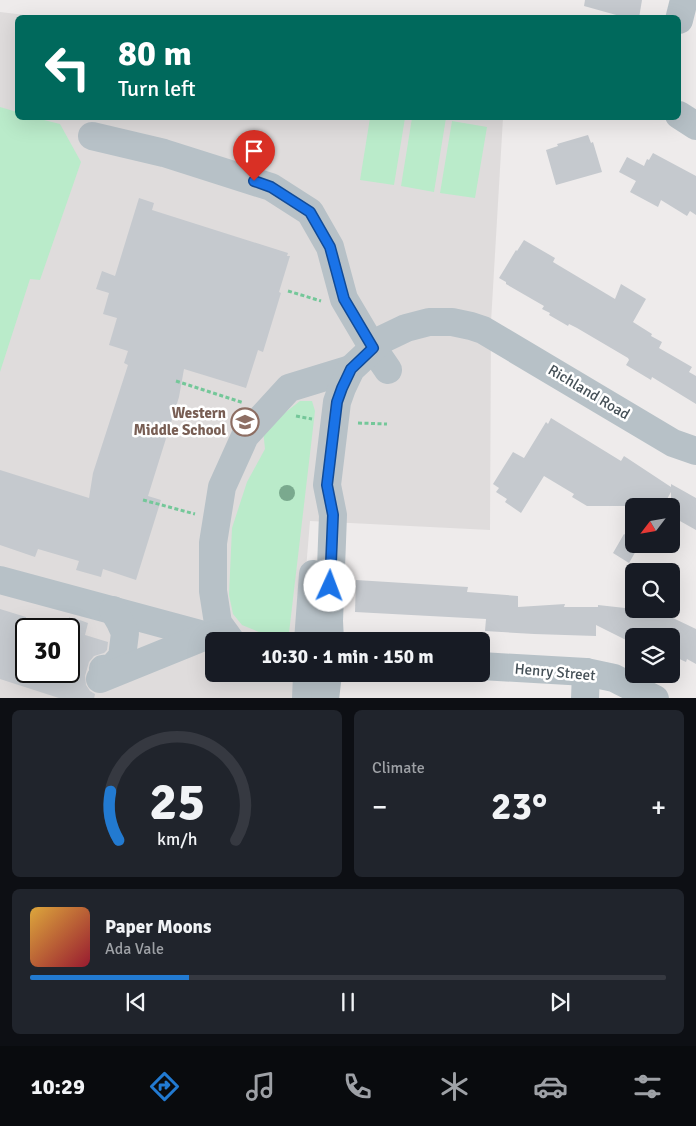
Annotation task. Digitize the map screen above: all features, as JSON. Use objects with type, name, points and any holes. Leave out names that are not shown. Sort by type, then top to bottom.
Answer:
[{"type":"street","points":[[680,15],[684,0]]},
{"type":"street","points":[[681,116],[696,126]]},
{"type":"street","points":[[92,136],[164,153],[271,187],[310,212],[330,247],[344,299],[381,359]]},
{"type":"street","name":"Richland Road","points":[[351,369],[381,359],[382,339],[406,328],[429,322],[452,322],[471,326],[483,330],[673,443],[696,451]]},
{"type":"street","points":[[330,632],[333,515],[327,485],[337,402],[351,369]]},
{"type":"street","points":[[220,632],[213,591],[213,543],[222,487],[245,436],[290,388],[351,369]]},
{"type":"street","points":[[309,632],[315,549],[315,510],[327,485]]},
{"type":"street","points":[[0,580],[205,635]]},
{"type":"street","points":[[113,610],[124,633],[122,657],[112,668],[102,674],[205,644]]},
{"type":"street","name":"Henry Street","points":[[490,668],[585,685],[614,678],[655,698]]},
{"type":"street","points":[[306,698],[307,682]]},
{"type":"street","points":[[324,698],[327,682]]},
{"type":"path","points":[[288,291],[321,301],[344,299]]},
{"type":"path","points":[[143,500],[217,520]]},
{"type":"shaded area","name":"Western Middle School","points":[[0,12],[25,15],[15,15],[15,120],[503,120],[491,322],[490,530],[310,521],[301,632],[205,632],[205,682],[296,682],[295,698],[0,698]]},
{"type":"green space","points":[[0,107],[15,111],[15,120],[44,120],[60,124],[81,162],[40,280],[30,279],[0,372]]},
{"type":"green space","points":[[370,120],[405,120],[394,185],[360,180]]},
{"type":"green space","points":[[412,120],[446,120],[434,192],[401,186]]},
{"type":"green space","points":[[452,121],[487,127],[475,198],[440,193]]},
{"type":"green space","points":[[300,401],[312,401],[315,411],[289,632],[259,632],[242,625],[233,614],[229,595],[232,528],[247,482],[265,449],[263,430]]},
{"type":"building","points":[[585,0],[642,0],[640,15],[616,15],[584,6]]},
{"type":"building","points":[[588,135],[591,143],[593,142],[602,172],[556,185],[546,150],[558,146],[557,144]]},
{"type":"building","points":[[653,153],[696,176],[696,215],[690,211],[687,216],[661,200],[658,207],[630,192],[636,181],[619,172],[627,157],[644,166],[647,159],[649,160]]},
{"type":"building","points":[[139,198],[154,203],[152,210],[288,253],[287,256],[290,256],[263,352],[258,350],[246,388],[184,369],[179,397],[148,496],[161,500],[136,580],[103,569],[101,577],[76,570],[79,561],[38,549],[35,557],[0,545],[0,470],[89,498],[93,473],[128,365],[124,363],[128,351],[109,345],[117,318],[103,314],[109,293],[96,289],[102,271],[115,276]]},
{"type":"building","points":[[524,240],[555,258],[553,262],[615,299],[621,284],[646,299],[633,322],[662,342],[659,348],[692,367],[689,372],[696,376],[696,404],[652,377],[651,380],[626,365],[629,360],[628,358],[577,328],[569,324],[568,326],[549,315],[550,313],[542,309],[544,306],[499,278]]},
{"type":"building","points":[[551,418],[621,461],[624,456],[671,487],[671,484],[696,498],[696,530],[680,521],[680,498],[671,498],[671,492],[668,498],[625,498],[625,506],[587,506],[572,497],[574,494],[544,476],[521,513],[505,502],[507,499],[496,492],[499,488],[493,484],[513,452],[524,458],[546,422],[548,424]]},
{"type":"building","points":[[625,535],[625,553],[635,553],[629,563],[613,553]]},
{"type":"building","points":[[356,580],[468,587],[467,592],[518,596],[518,607],[565,604],[564,607],[598,607],[598,605],[625,608],[625,618],[673,618],[696,629],[696,664],[687,659],[686,662],[680,659],[680,628],[625,628],[625,640],[596,625],[596,636],[534,634],[485,631],[486,619],[355,612]]},
{"type":"building","points":[[0,609],[26,617],[15,618],[15,683],[80,683],[80,620],[88,623],[85,635],[108,642],[107,650],[94,656],[89,662],[85,676],[86,685],[95,694],[94,698],[59,698],[0,679]]},
{"type":"place","name":"Western Middle School","points":[[245,422]]},
{"type":"route","points":[[254,181],[271,187],[310,212],[330,247],[344,299],[373,348],[351,369],[337,402],[327,485],[333,515],[330,586]]}]
